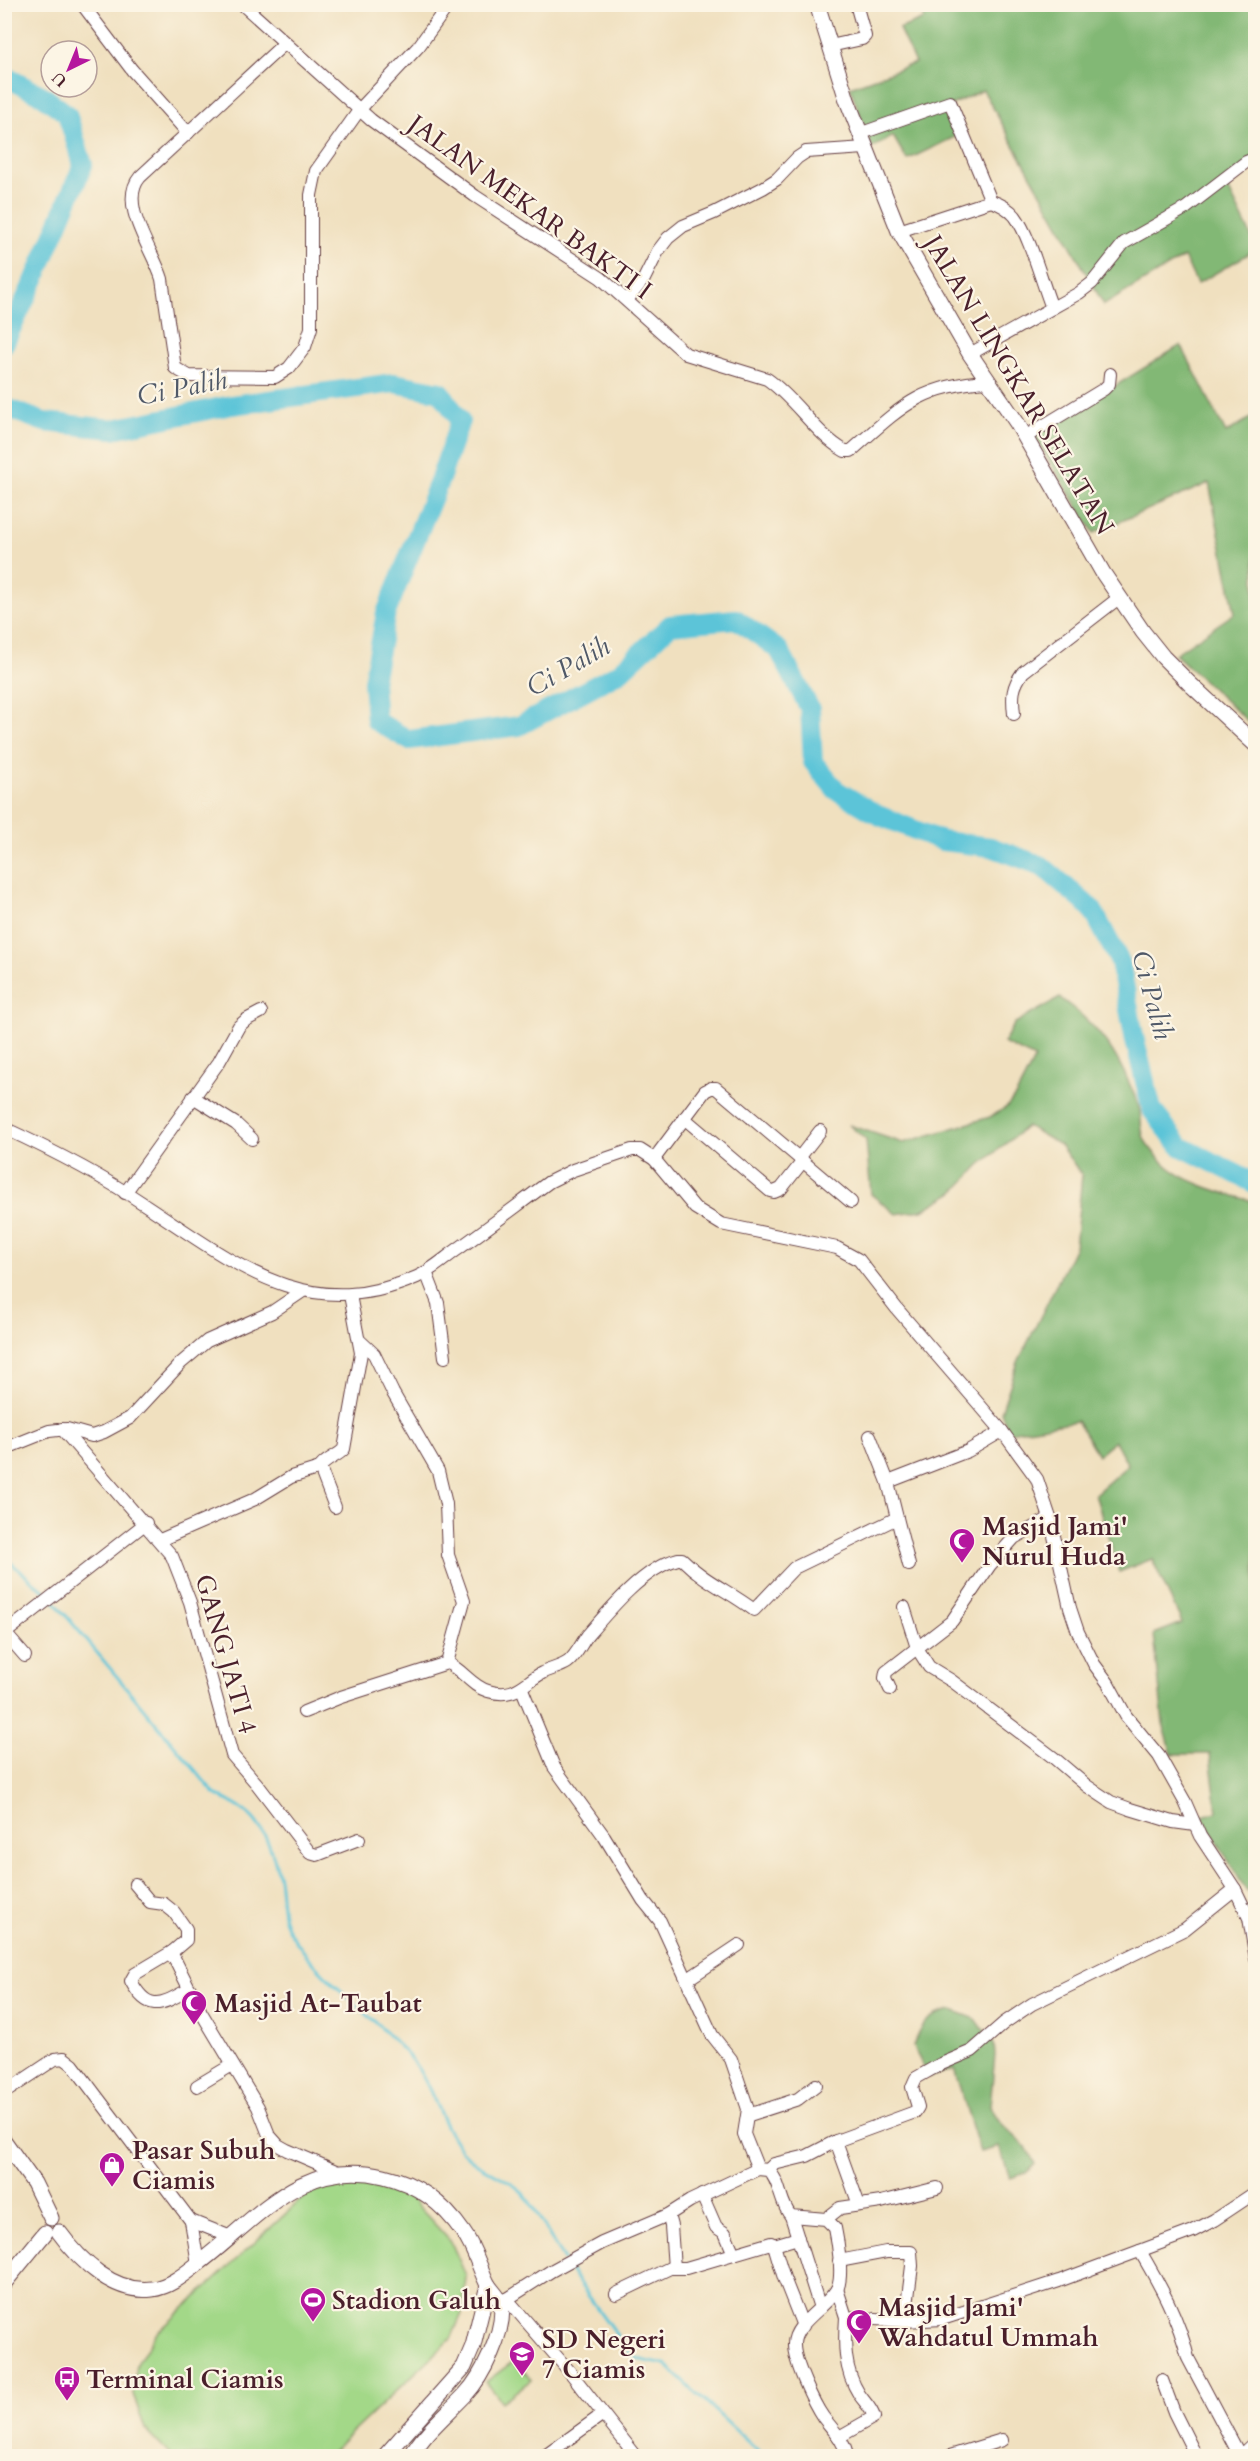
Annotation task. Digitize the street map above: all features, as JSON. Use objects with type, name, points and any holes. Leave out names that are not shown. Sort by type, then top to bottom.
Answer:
[{"type":"street","points":[[82,4],[132,70],[188,133]]},
{"type":"street","name":"JALAN MEKAR BAKTI I","points":[[242,4],[360,110],[475,196],[593,273],[627,300],[686,354],[767,379],[778,387],[822,433],[845,451],[851,451],[903,406],[922,395],[961,383],[988,381]]},
{"type":"street","points":[[285,43],[135,182],[132,199],[139,228],[162,279],[175,369],[189,376],[274,377],[289,368],[309,341],[311,328],[311,195],[316,171],[360,110],[419,46],[449,4]]},
{"type":"street","name":"JALAN LINGKAR SELATAN","points":[[817,4],[859,134],[899,231],[970,354],[1025,437],[1120,597],[1162,657],[1256,744]]},
{"type":"street","points":[[830,46],[862,39],[865,36],[856,4]]},
{"type":"street","points":[[859,134],[950,102],[991,201]]},
{"type":"street","points":[[627,300],[644,279],[658,251],[668,238],[683,226],[763,188],[777,179],[806,152],[865,148]]},
{"type":"street","points":[[970,354],[1092,283],[1124,243],[1186,208],[1246,162],[1256,158]]},
{"type":"street","points":[[899,231],[991,201],[1003,205],[1014,215],[1024,231],[1052,308]]},
{"type":"street","points":[[1025,437],[1104,389],[1109,384],[1110,374]]},
{"type":"street","points":[[1014,714],[1012,693],[1023,672],[1120,597]]},
{"type":"street","points":[[125,1193],[219,1062],[241,1023],[261,1012]]},
{"type":"street","points":[[654,1159],[708,1089],[716,1088],[851,1202]]},
{"type":"street","points":[[193,1097],[236,1124],[252,1138]]},
{"type":"street","points":[[684,1118],[774,1192],[781,1189],[820,1131]]},
{"type":"street","points":[[4,1128],[53,1150],[125,1193],[220,1255],[274,1281],[303,1291],[350,1295],[372,1292],[403,1282],[426,1272],[530,1195],[565,1174],[632,1150],[640,1150],[654,1159],[695,1208],[721,1224],[837,1248],[859,1260],[897,1309],[1002,1431],[1036,1479],[1050,1518],[1070,1608],[1078,1632],[1094,1664],[1108,1683],[1126,1716],[1159,1756],[1173,1779],[1195,1825],[1235,1890],[1249,1918],[1256,1959]]},
{"type":"street","points":[[426,1272],[438,1303],[445,1358]]},
{"type":"street","points":[[4,1449],[49,1431],[62,1430],[92,1436],[105,1432],[139,1410],[181,1363],[207,1341],[272,1312],[303,1291]]},
{"type":"street","points":[[160,1540],[255,1498],[291,1477],[320,1468],[322,1464],[344,1449],[360,1359],[359,1340],[350,1295]]},
{"type":"street","points":[[359,1340],[374,1354],[393,1393],[438,1471],[446,1504],[448,1555],[464,1601],[447,1663]]},
{"type":"street","name":"GANG JATI 4","points":[[62,1430],[146,1523],[175,1561],[190,1602],[234,1758],[310,1853],[317,1855],[359,1839]]},
{"type":"street","points":[[888,1482],[968,1451],[1002,1431]]},
{"type":"street","points":[[870,1436],[888,1482],[909,1565]]},
{"type":"street","points":[[320,1468],[335,1507]]},
{"type":"street","points":[[304,1712],[341,1697],[447,1663],[455,1666],[475,1686],[488,1691],[499,1693],[522,1689],[540,1675],[567,1663],[604,1616],[641,1580],[673,1561],[682,1559],[698,1575],[754,1610],[794,1568],[897,1518]]},
{"type":"street","points":[[890,1689],[885,1678],[886,1672],[952,1621],[990,1565],[1014,1538],[1050,1518]]},
{"type":"street","points":[[25,1656],[5,1634],[146,1523]]},
{"type":"street","points":[[904,1607],[917,1648],[929,1667],[952,1681],[1103,1797],[1130,1809],[1173,1822],[1195,1825]]},
{"type":"street","points":[[522,1689],[554,1767],[604,1836],[643,1900],[660,1921],[712,2035],[731,2059],[748,2109],[743,2129],[763,2170],[774,2177],[783,2206],[791,2216],[820,2307]]},
{"type":"street","points":[[135,1884],[150,1902],[170,1907],[186,1929],[186,1940],[172,1952],[135,1974],[131,1981],[137,1992],[151,2004],[164,2003],[190,1989]]},
{"type":"street","points":[[411,2457],[425,2434],[466,2394],[480,2375],[497,2335],[504,2301],[577,2256],[668,2215],[702,2195],[774,2164],[807,2156],[836,2140],[915,2112],[918,2107],[912,2087],[916,2079],[939,2065],[972,2051],[1004,2023],[1032,2004],[1185,1929],[1235,1890]]},
{"type":"street","points":[[688,1979],[739,1945]]},
{"type":"street","points":[[172,1952],[232,2065],[258,2107],[269,2135],[278,2145],[338,2172]]},
{"type":"street","points":[[6,2089],[55,2059],[64,2058],[69,2061],[191,2221],[198,2264]]},
{"type":"street","points":[[197,2086],[232,2065]]},
{"type":"street","points":[[748,2115],[798,2099],[816,2085]]},
{"type":"street","points":[[836,2140],[859,2205]]},
{"type":"street","points":[[4,2141],[34,2183],[51,2218],[60,2223],[4,2283]]},
{"type":"street","points":[[52,2233],[94,2269],[117,2284],[133,2289],[153,2289],[172,2281],[198,2264],[283,2194],[312,2180],[338,2172],[371,2173],[403,2181],[432,2197],[453,2217],[469,2240],[488,2285],[603,2414],[636,2457]]},
{"type":"street","points":[[825,2219],[840,2208],[937,2188]]},
{"type":"street","points":[[846,2317],[905,2321],[942,2319],[1059,2281],[1193,2231],[1256,2192]]},
{"type":"street","points":[[702,2195],[716,2227],[724,2233],[734,2254]]},
{"type":"street","points":[[668,2215],[674,2268]]},
{"type":"street","points":[[791,2216],[825,2219],[835,2228],[840,2276],[837,2289],[794,2338],[795,2351],[819,2411],[839,2437],[847,2457]]},
{"type":"street","points":[[191,2221],[231,2237]]},
{"type":"street","points":[[616,2294],[674,2268],[686,2268],[771,2242],[774,2245],[798,2238]]},
{"type":"street","points":[[774,2245],[803,2326]]},
{"type":"street","points":[[1140,2251],[1166,2296],[1184,2340],[1188,2358],[1240,2457],[1256,2441]]},
{"type":"street","points":[[839,2261],[886,2252],[911,2252],[912,2266],[905,2321]]},
{"type":"street","points":[[385,2457],[464,2367],[476,2337],[488,2285]]},
{"type":"street","points":[[837,2289],[846,2317],[844,2352],[847,2364],[855,2387],[874,2416],[839,2437]]},
{"type":"street","points":[[464,2367],[480,2375]]},
{"type":"street","points":[[1162,2380],[1174,2412],[1196,2457]]},
{"type":"street","points":[[545,2457],[603,2414]]},
{"type":"street","points":[[950,2457],[1002,2440]]},
{"type":"green space","points":[[918,5],[1255,5],[1255,161],[1226,184],[1255,244],[1255,250],[1197,284],[1184,257],[1104,305],[983,90],[951,105],[965,132],[907,160],[893,136],[872,148],[850,87],[915,63],[899,29],[924,19]]},
{"type":"green space","points":[[1181,345],[1226,433],[1255,415],[1255,728],[1175,654],[1235,613],[1209,483],[1094,533],[1034,436]]},
{"type":"green space","points":[[1060,998],[1088,1021],[1117,1059],[1139,1107],[1144,1138],[1159,1158],[1183,1177],[1220,1192],[1255,1202],[1256,1885],[1247,1892],[1202,1816],[1217,1812],[1210,1754],[1172,1754],[1163,1723],[1154,1634],[1182,1623],[1152,1559],[1119,1572],[1095,1494],[1128,1465],[1115,1441],[1098,1455],[1077,1421],[1009,1432],[1001,1412],[1018,1362],[1075,1247],[1082,1175],[1060,1145],[1027,1126],[980,1165],[954,1192],[923,1210],[896,1214],[871,1194],[866,1140],[849,1125],[903,1143],[990,1117],[1007,1107],[1016,1095],[1035,1058],[1003,1043],[1015,1023]]},
{"type":"green space","points":[[952,2010],[976,2019],[994,2044],[990,2106],[1000,2122],[1026,2147],[1035,2164],[1026,2173],[1010,2178],[999,2147],[980,2152],[954,2069],[929,2077],[913,2047],[918,2032],[926,2022],[937,2014]]},
{"type":"green space","name":"Stadion Galuh","points":[[342,2179],[374,2183],[407,2194],[451,2242],[466,2276],[463,2311],[451,2339],[327,2456],[171,2456],[145,2429],[133,2394],[137,2364],[155,2335],[308,2193]]},
{"type":"green space","points":[[515,2360],[531,2380],[502,2402],[486,2382]]},
{"type":"waterway","name":"Ci Palih","points":[[4,76],[43,96],[67,114],[83,165],[35,279],[4,344]]},
{"type":"waterway","name":"Ci Palih","points":[[4,407],[44,422],[113,429],[232,405],[394,383],[441,392],[460,421],[439,482],[386,613],[373,682],[376,721],[409,740],[519,726],[620,672],[670,625],[736,619],[779,650],[810,709],[813,762],[836,790],[878,815],[942,841],[991,847],[1042,866],[1092,909],[1120,962],[1135,1041],[1152,1110],[1180,1146],[1256,1184]]},
{"type":"waterway","points":[[4,1557],[49,1595]]},
{"type":"waterway","points":[[53,1600],[215,1794],[242,1810],[256,1822],[269,1844],[275,1861],[284,1917],[291,1934],[318,1968],[410,2058],[425,2080],[447,2128],[461,2150],[467,2157],[521,2191],[532,2204],[564,2260]]},
{"type":"waterway","points":[[567,2266],[631,2355],[667,2366],[763,2456]]},
{"type":"place","name":"Masjid Jami' Nurul Huda","points":[[962,1564]]},
{"type":"place","name":"Masjid At-Taubat","points":[[194,2026]]},
{"type":"place","name":"Pasar Subuh Ciamis","points":[[112,2188]]},
{"type":"place","name":"Stadion Galuh","points":[[313,2323]]},
{"type":"place","name":"Masjid Jami' Wahdatul Ummah","points":[[859,2345]]},
{"type":"place","name":"SD Negeri 7 Ciamis","points":[[522,2377]]},
{"type":"place","name":"Terminal Ciamis","points":[[67,2402]]}]
